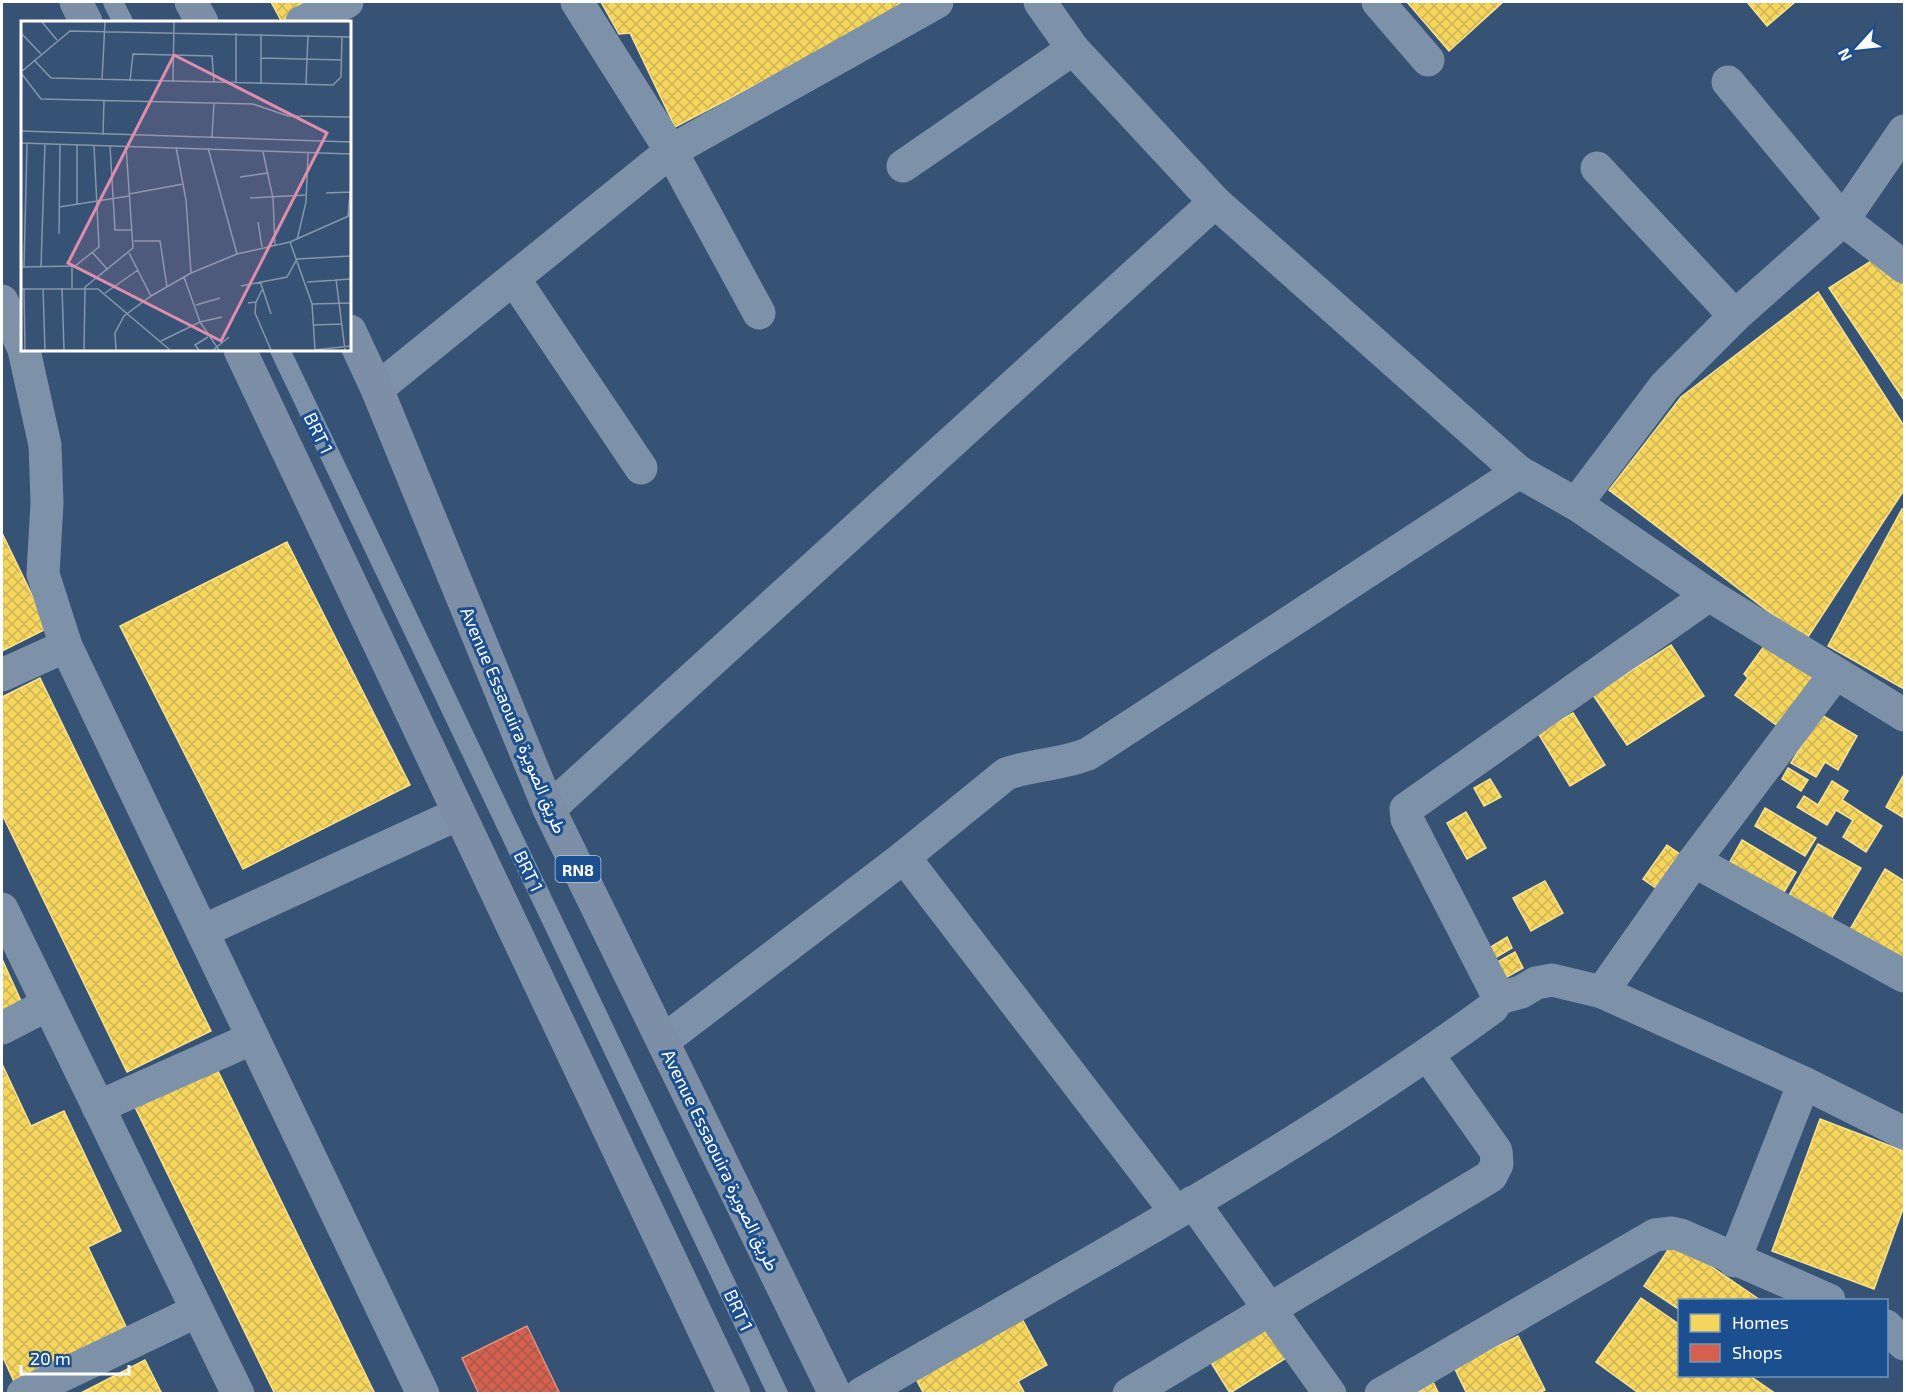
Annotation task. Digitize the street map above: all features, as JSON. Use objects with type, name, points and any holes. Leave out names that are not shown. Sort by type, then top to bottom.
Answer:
[{"type":"main road","points":[[76,2],[86,21]]},
{"type":"main road","points":[[192,2],[202,21]]},
{"type":"main road","name":"Avenue Essaouira طريق الصويرة","points":[[351,333],[377,389],[549,809],[835,1394]]},
{"type":"main road","points":[[240,351],[734,1394]]},
{"type":"street","points":[[304,21],[347,2]]},
{"type":"street","points":[[577,2],[671,151],[759,313]]},
{"type":"street","points":[[377,389],[671,151],[937,2]]},
{"type":"street","points":[[1040,2],[1073,50],[1215,202],[1519,472],[1576,504],[1709,595],[1905,715]]},
{"type":"street","points":[[1378,2],[1428,60]]},
{"type":"street","points":[[903,166],[1073,50]]},
{"type":"street","points":[[1728,82],[1843,220],[1905,267]]},
{"type":"street","points":[[1576,504],[1665,386],[1735,316],[1843,220],[1905,131]]},
{"type":"street","points":[[1597,168],[1735,316]]},
{"type":"street","points":[[549,809],[1215,202]]},
{"type":"street","points":[[514,279],[640,468]]},
{"type":"street","points":[[2,301],[21,343]]},
{"type":"street","points":[[24,351],[45,445],[47,503],[43,574],[66,646],[423,1394]]},
{"type":"street","points":[[663,1041],[904,857],[1006,774],[1023,768],[1073,760],[1095,750],[1519,472]]},
{"type":"street","points":[[1499,998],[1407,819],[1406,809],[1709,595]]},
{"type":"street","points":[[2,675],[66,646]]},
{"type":"street","points":[[1602,992],[1694,861],[1835,674]]},
{"type":"street","points":[[203,931],[458,814]]},
{"type":"street","points":[[904,857],[1271,1311],[1330,1394]]},
{"type":"street","points":[[1694,861],[1905,976]]},
{"type":"street","points":[[2,909],[238,1394]]},
{"type":"street","points":[[861,1394],[1185,1207],[1428,1055],[1492,1008],[1499,998],[1521,992],[1536,983],[1551,980],[1602,992],[1804,1083],[1905,1133]]},
{"type":"street","points":[[2,1028],[47,1005]]},
{"type":"street","points":[[98,1107],[254,1038]]},
{"type":"street","points":[[1129,1394],[1271,1311],[1491,1176],[1497,1164],[1496,1151],[1428,1055]]},
{"type":"street","points":[[1734,1261],[1804,1083]]},
{"type":"street","points":[[1381,1394],[1655,1235],[1672,1233],[1681,1235],[1734,1261],[1827,1299]]},
{"type":"street","points":[[23,1394],[197,1311]]},
{"type":"street","points":[[1888,1327],[1905,1344]]},
{"type":"lane","points":[[113,2],[122,21]]},
{"type":"lane","name":"BRT 1","points":[[280,351],[778,1394]]},
{"type":"building: Homes","points":[[271,2],[328,2],[286,21],[281,21]]},
{"type":"building: Homes","points":[[601,2],[915,2],[675,127],[630,33],[619,34]]},
{"type":"building: Homes","points":[[1407,2],[1503,2],[1449,51]]},
{"type":"building: Homes","points":[[1747,2],[1795,2],[1767,26]]},
{"type":"building: Homes","points":[[1882,254],[1904,273],[1904,400],[1829,288]]},
{"type":"building: Homes","points":[[1818,292],[1904,426],[1904,490],[1806,640],[1609,490],[1681,397]]},
{"type":"building: Homes","points":[[1902,509],[1904,510],[1904,689],[1828,646]]},
{"type":"building: Homes","points":[[2,533],[48,628],[2,651]]},
{"type":"building: Homes","points":[[287,542],[410,785],[243,869],[120,626]]},
{"type":"building: Homes","points":[[1767,642],[1814,677],[1779,727],[1735,695],[1748,678],[1744,674]]},
{"type":"building: Homes","points":[[1671,645],[1704,696],[1627,745],[1593,695]]},
{"type":"building: Homes","points":[[40,678],[211,1031],[127,1072],[2,814],[2,697]]},
{"type":"building: Homes","points":[[1573,713],[1605,765],[1570,786],[1538,733]]},
{"type":"building: Homes","points":[[1820,714],[1857,736],[1838,770],[1825,762],[1816,777],[1791,763]]},
{"type":"building: Homes","points":[[1788,768],[1808,780],[1801,791],[1782,779]]},
{"type":"building: Homes","points":[[1904,774],[1904,818],[1886,807]]},
{"type":"building: Homes","points":[[1490,779],[1501,797],[1484,806],[1474,788]]},
{"type":"building: Homes","points":[[1832,781],[1848,791],[1842,800],[1882,826],[1866,852],[1843,837],[1853,820],[1836,810],[1827,825],[1797,807],[1804,796],[1818,805]]},
{"type":"building: Homes","points":[[1765,808],[1816,838],[1805,856],[1755,826]]},
{"type":"building: Homes","points":[[1466,812],[1486,848],[1467,859],[1447,823]]},
{"type":"building: Homes","points":[[1742,840],[1796,872],[1780,899],[1727,867]]},
{"type":"building: Homes","points":[[1818,844],[1861,868],[1830,921],[1788,897]]},
{"type":"building: Homes","points":[[1667,845],[1684,857],[1660,891],[1643,879]]},
{"type":"building: Homes","points":[[1885,869],[1904,881],[1904,964],[1849,931]]},
{"type":"building: Homes","points":[[1545,881],[1563,913],[1531,931],[1513,898]]},
{"type":"building: Homes","points":[[1507,937],[1512,948],[1495,958],[1489,948]]},
{"type":"building: Homes","points":[[1515,952],[1523,968],[1500,981],[1492,965]]},
{"type":"building: Homes","points":[[2,959],[21,1001],[2,1011]]},
{"type":"building: Homes","points":[[2,1064],[31,1126],[64,1111],[121,1231],[88,1247],[129,1333],[16,1386],[2,1355]]},
{"type":"building: Homes","points":[[216,1067],[375,1394],[275,1394],[135,1107]]},
{"type":"building: Homes","points":[[1820,1119],[1904,1151],[1904,1206],[1874,1289],[1772,1251]]},
{"type":"building: Homes","points":[[1674,1241],[1759,1299],[1678,1299],[1678,1309],[1644,1286]]},
{"type":"building: Homes","points":[[1641,1298],[1678,1324],[1678,1377],[1751,1377],[1776,1394],[1640,1394],[1596,1362]]},
{"type":"building: Homes","points":[[1021,1317],[1047,1365],[1018,1381],[1025,1394],[952,1394],[950,1390],[944,1394],[924,1394],[914,1375]]},
{"type":"building: Homes","points":[[1263,1323],[1286,1358],[1230,1393],[1208,1358]]},
{"type":"building: Homes","points":[[1518,1336],[1545,1390],[1537,1394],[1467,1394],[1454,1367]]},
{"type":"building: Homes","points":[[145,1360],[162,1394],[79,1394]]},
{"type":"building: Homes","points":[[1433,1382],[1439,1394],[1412,1394]]},
{"type":"building: Shops","points":[[527,1326],[560,1394],[479,1394],[462,1358]]}]
